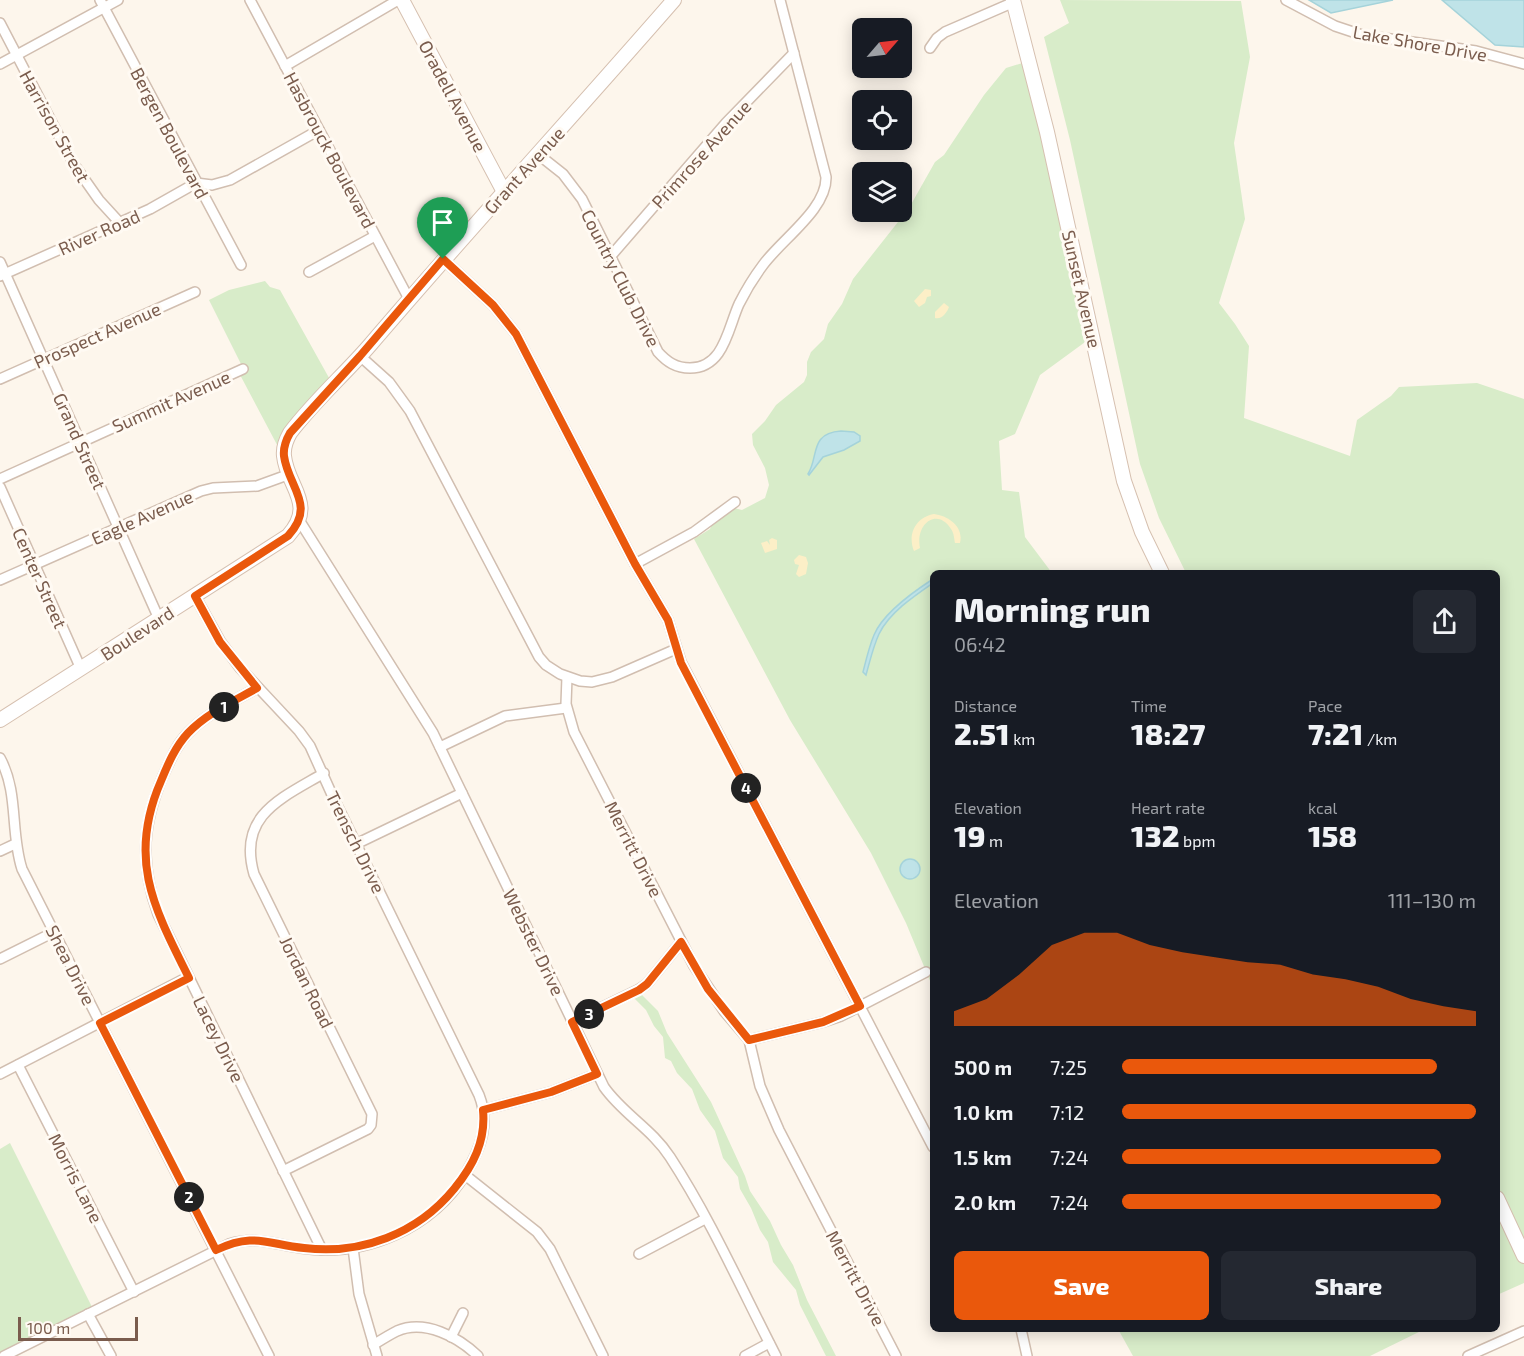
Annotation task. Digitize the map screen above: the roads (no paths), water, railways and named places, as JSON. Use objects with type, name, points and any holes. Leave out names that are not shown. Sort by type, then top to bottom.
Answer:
[{"type":"street","points":[[0,64],[102,4],[118,0]]},
{"type":"street","name":"Hasbrouck Boulevard","points":[[250,0],[409,299]]},
{"type":"street","name":"Grant Avenue","points":[[299,520],[300,499],[284,458],[290,433],[443,259],[539,155],[674,0]]},
{"type":"street","name":"Country Club Drive","points":[[539,155],[557,169],[582,199],[658,352],[677,367],[694,368],[710,362],[724,344],[731,323],[749,286],[770,256],[819,203],[825,188],[826,177],[780,0]]},
{"type":"street","name":"Lake Shore Drive","points":[[1286,0],[1335,26],[1362,35],[1476,51],[1524,64]]},
{"type":"street","points":[[285,66],[403,1]]},
{"type":"street","name":"Oradell Avenue","points":[[403,1],[504,192]]},
{"type":"street","points":[[930,48],[945,32],[1014,1]]},
{"type":"street","name":"Sunset Avenue","points":[[1014,1],[1047,132],[1124,481],[1142,532],[1161,570]]},
{"type":"street","name":"Bergen Boulevard","points":[[102,4],[241,265]]},
{"type":"street","name":"Harrison Street","points":[[0,23],[84,181],[120,223]]},
{"type":"street","name":"Primrose Avenue","points":[[610,257],[726,123],[794,53]]},
{"type":"street","points":[[196,183],[212,185],[230,180],[319,130]]},
{"type":"street","name":"River Road","points":[[3,275],[150,209],[196,183]]},
{"type":"street","points":[[309,272],[375,236]]},
{"type":"street","points":[[443,259],[493,305],[516,334],[635,564],[668,620],[681,663],[930,1141]]},
{"type":"street","name":"Grand Street","points":[[0,262],[3,275],[159,619]]},
{"type":"street","name":"Prospect Avenue","points":[[0,379],[195,292]]},
{"type":"street","points":[[360,356],[389,382],[410,411],[539,657],[554,671],[580,681],[602,680],[676,649]]},
{"type":"street","name":"Summit Avenue","points":[[0,479],[243,369]]},
{"type":"street","name":"Eagle Avenue","points":[[0,580],[201,491],[213,488],[257,486],[290,474]]},
{"type":"street","name":"Center Street","points":[[0,487],[81,669]]},
{"type":"street","points":[[635,564],[694,532],[735,502]]},
{"type":"street","name":"Boulevard","points":[[0,720],[288,536],[299,520]]},
{"type":"street","name":"Webster Drive","points":[[299,520],[415,703],[440,747],[597,1074],[613,1099],[660,1143],[670,1156],[776,1356]]},
{"type":"street","name":"Trensch Drive","points":[[195,596],[220,642],[257,688],[299,731],[310,746],[478,1095],[483,1110]]},
{"type":"street","name":"Merritt Drive","points":[[567,677],[566,708],[574,732],[681,942],[708,989],[749,1040],[760,1086],[775,1122],[897,1356]]},
{"type":"street","name":"Lacey Drive","points":[[257,688],[207,717],[188,733],[173,754],[151,808],[145,843],[145,863],[149,888],[158,914],[322,1250]]},
{"type":"street","points":[[440,747],[505,716],[566,708]]},
{"type":"street","name":"Shea Drive","points":[[0,758],[7,772],[12,792],[15,844],[22,869],[269,1356]]},
{"type":"street","name":"Jordan Road","points":[[283,1171],[368,1129],[373,1119],[254,874],[251,863],[253,832],[264,813],[276,801],[324,773]]},
{"type":"street","points":[[356,844],[462,793]]},
{"type":"street","points":[[0,851],[15,844]]},
{"type":"street","points":[[0,959],[54,932]]},
{"type":"street","points":[[572,1022],[639,990],[647,984],[681,942]]},
{"type":"street","points":[[749,1040],[823,1022],[926,972]]},
{"type":"street","points":[[0,1074],[189,978]]},
{"type":"street","name":"Morris Lane","points":[[18,1065],[134,1292]]},
{"type":"street","points":[[9,1355],[235,1242],[254,1239],[322,1250],[353,1248],[384,1240],[420,1221],[449,1195],[465,1175],[481,1145],[484,1132],[483,1110],[551,1092],[597,1074]]},
{"type":"street","points":[[465,1175],[537,1232],[550,1249],[603,1356]]},
{"type":"street","points":[[1500,1204],[1524,1256]]},
{"type":"street","points":[[639,1254],[705,1219]]},
{"type":"street","points":[[353,1248],[359,1294],[377,1356]]},
{"type":"street","points":[[451,1337],[463,1313]]},
{"type":"street","points":[[88,1314],[111,1356]]},
{"type":"street","points":[[373,1345],[398,1331],[415,1328],[437,1331],[451,1337],[464,1343],[478,1356]]},
{"type":"street","points":[[1468,1356],[1524,1331]]},
{"type":"street","points":[[1023,1332],[1027,1356]]},
{"type":"street","points":[[745,1356],[770,1342]]},
{"type":"water","points":[[1309,0],[1393,0],[1331,13]]},
{"type":"water","points":[[1442,0],[1524,0],[1524,47],[1495,45]]},
{"type":"water","points":[[841,431],[854,432],[860,436],[860,441],[844,450],[823,457],[809,475],[819,441],[824,436]]},
{"type":"water","points":[[930,581],[930,585],[903,606],[883,626],[866,675],[863,672],[865,663],[878,627],[899,604]]},
{"type":"water","points":[[910,859],[917,862],[920,869],[917,876],[910,879],[903,876],[900,869],[903,862]]}]
